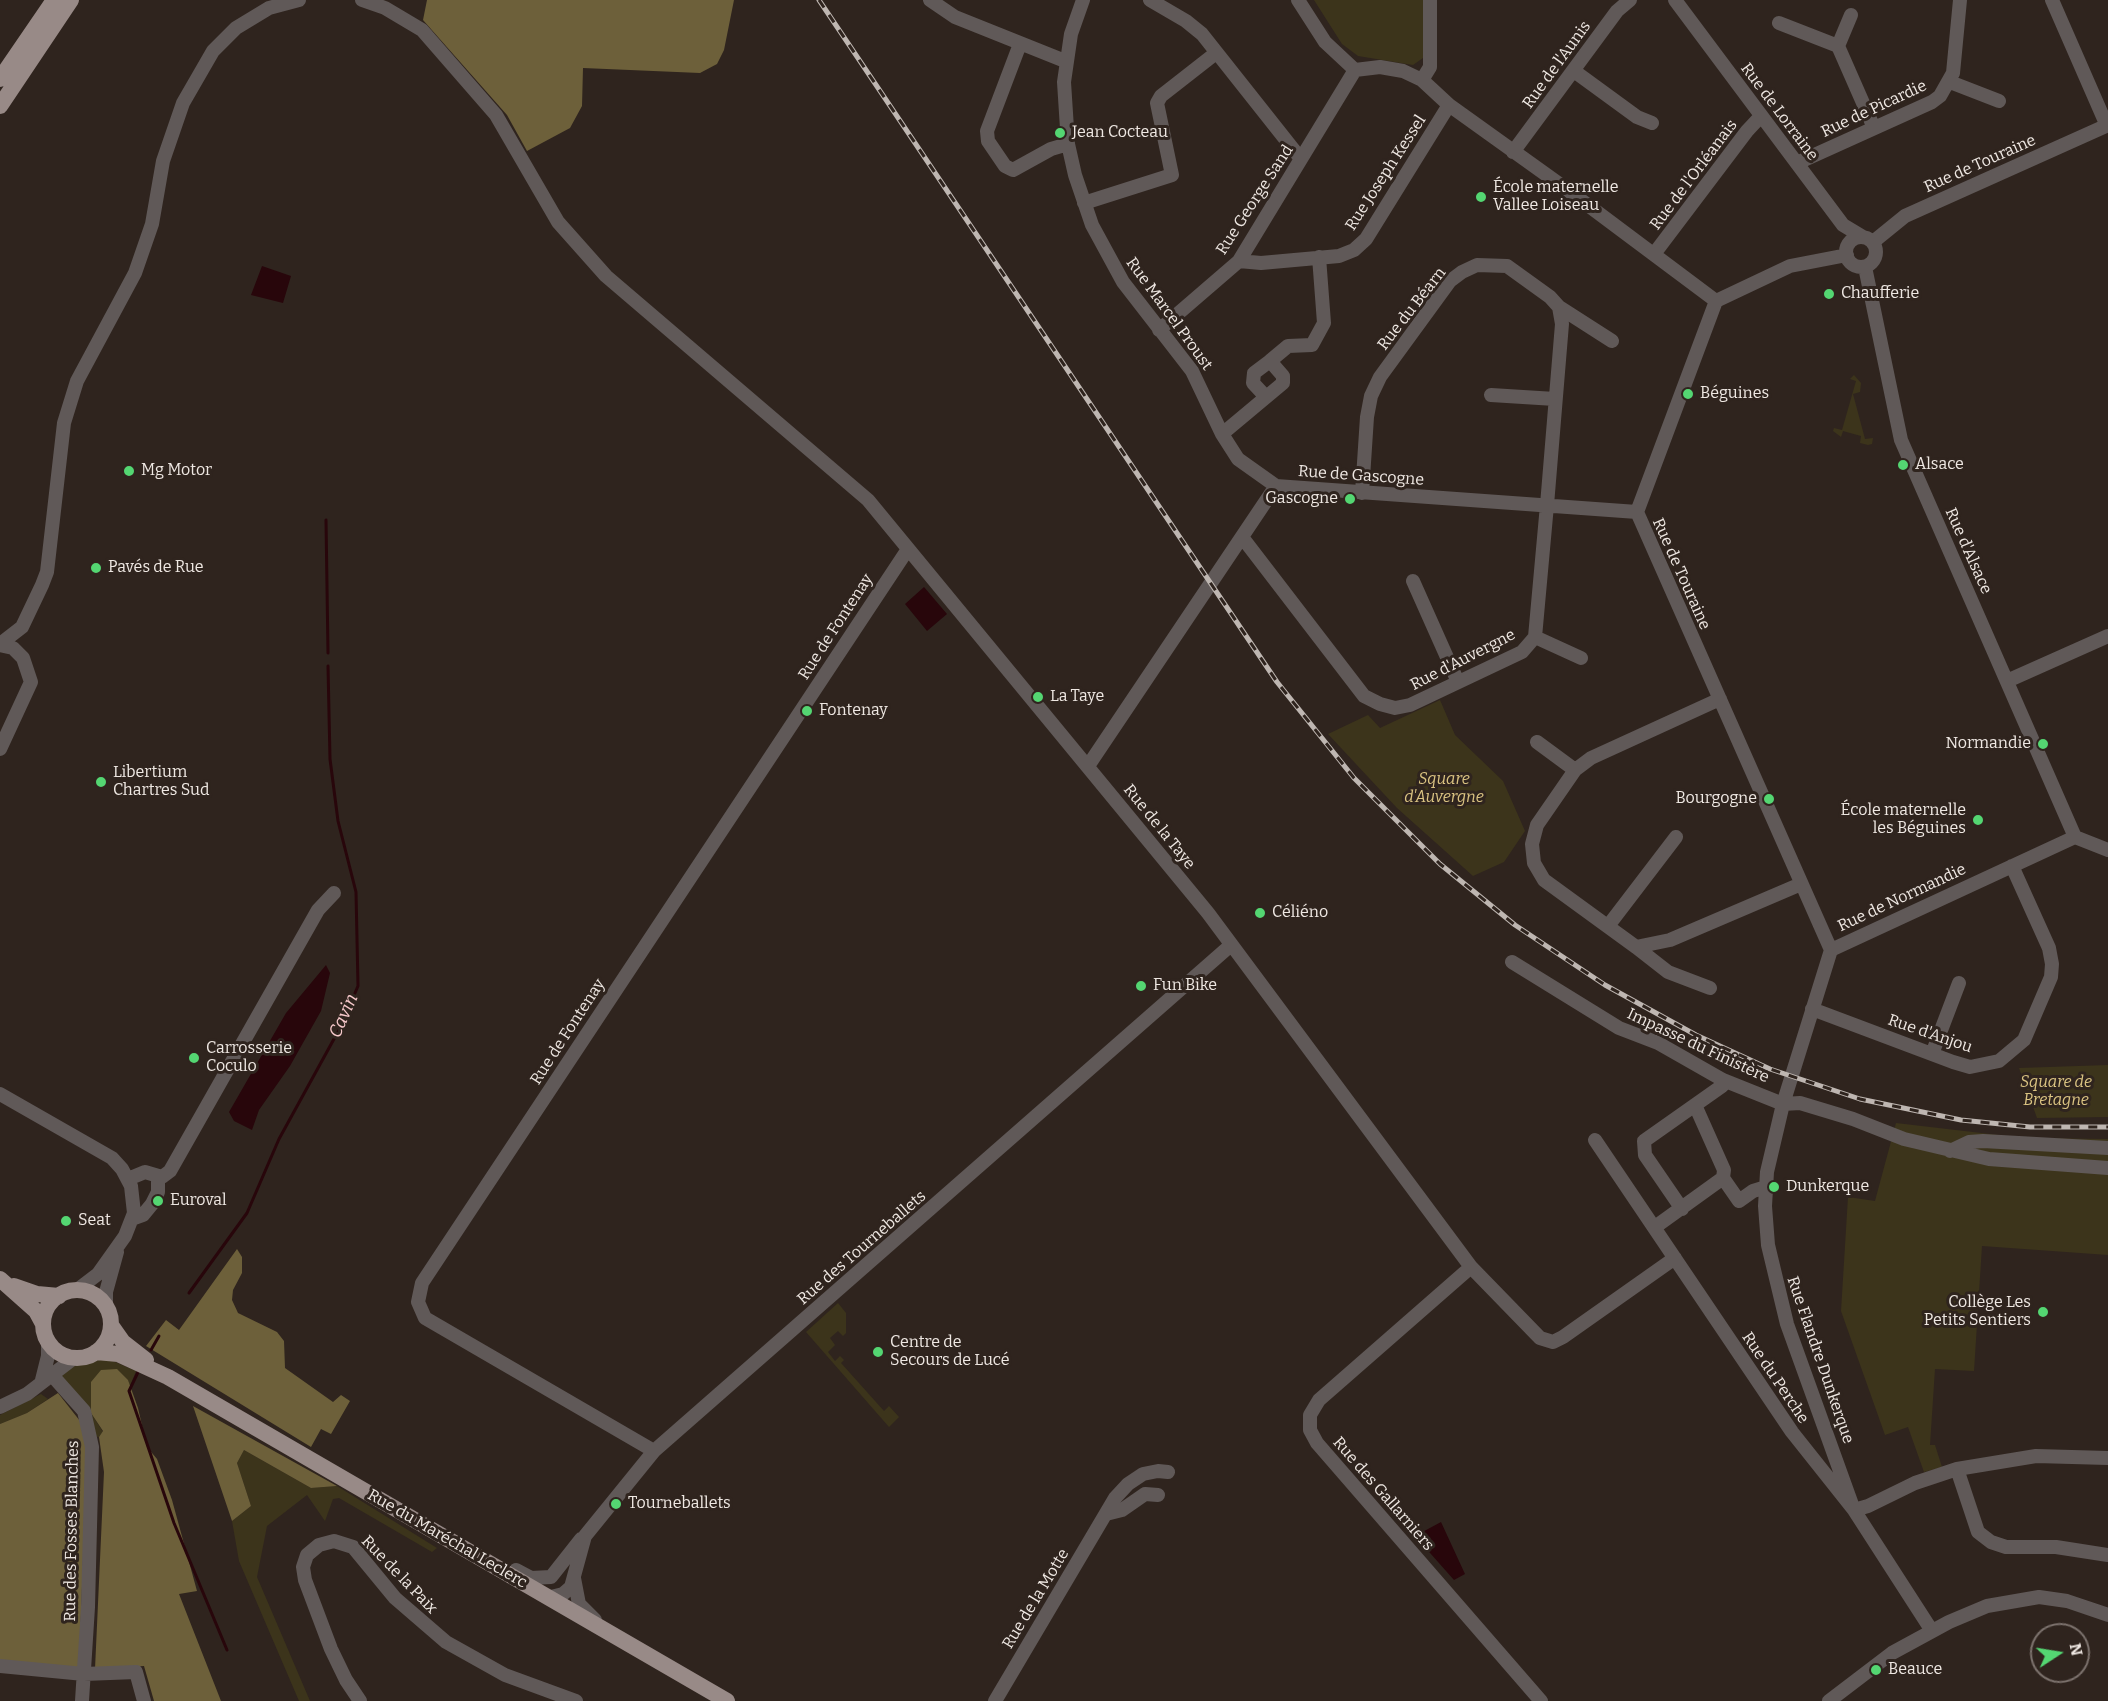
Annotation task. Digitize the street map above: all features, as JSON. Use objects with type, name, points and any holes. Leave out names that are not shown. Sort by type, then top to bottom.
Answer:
[{"type":"main road","points":[[0,79],[54,0]]},
{"type":"main road","points":[[0,106],[71,0]]},
{"type":"main road","points":[[4,1282],[38,1294],[59,1296]]},
{"type":"main road","points":[[4,1282],[36,1311],[46,1332],[60,1354],[83,1358],[96,1352],[109,1337],[111,1325],[106,1308],[97,1297],[77,1290],[59,1296],[49,1305],[46,1332]]},
{"type":"main road","name":"Rue du Maréchal Leclerc","points":[[111,1325],[123,1342],[168,1377]]},
{"type":"main road","name":"Rue du Maréchal Leclerc","points":[[96,1352],[118,1354],[168,1377],[727,1701]]},
{"type":"street","points":[[23,658],[22,627],[46,572],[64,423],[77,381],[135,273],[152,224],[163,161],[183,103],[213,51],[236,28],[268,8],[299,0]]},
{"type":"street","name":"Rue de la Taye","points":[[362,0],[386,8],[422,30],[496,115],[558,222],[606,276],[868,500],[1088,766],[1231,945],[1471,1267],[1540,1338],[1552,1342],[1675,1258]]},
{"type":"street","points":[[930,0],[955,17],[1065,61]]},
{"type":"street","name":"Rue Marcel Proust","points":[[1083,0],[1065,61],[1064,81],[1068,144],[1084,203],[1107,256],[1123,282],[1192,371],[1222,434],[1238,459],[1276,486]]},
{"type":"street","points":[[1150,0],[1202,33],[1301,159]]},
{"type":"street","points":[[1298,0],[1325,42],[1355,70],[1380,67],[1403,71],[1422,80],[1449,105],[1716,302],[1790,266],[1847,252],[1853,240],[1868,240],[1876,255],[1871,264],[1865,267],[1853,265],[1847,252],[1846,229]]},
{"type":"street","points":[[1422,80],[1430,67],[1430,0]]},
{"type":"street","name":"Rue de l'Aunis","points":[[1514,152],[1617,11],[1630,0]]},
{"type":"street","name":"Rue de Lorraine","points":[[1675,0],[1846,229],[1868,240]]},
{"type":"street","name":"Rue de Picardie","points":[[1797,163],[1932,102],[1950,82],[1960,0]]},
{"type":"street","points":[[2052,0],[2108,125]]},
{"type":"street","points":[[1838,46],[1851,15]]},
{"type":"street","points":[[1779,23],[1838,46],[1874,128]]},
{"type":"street","points":[[1020,44],[987,131],[988,141],[1005,166],[1013,170],[1051,149],[1068,144]]},
{"type":"street","points":[[1084,203],[1172,175],[1157,103],[1161,96],[1216,53]]},
{"type":"street","name":"Rue George Sand","points":[[1159,330],[1239,261],[1355,70]]},
{"type":"street","points":[[1574,71],[1637,117],[1652,123]]},
{"type":"street","points":[[1950,82],[1998,101]]},
{"type":"street","name":"Rue Joseph Kessel","points":[[1239,261],[1261,263],[1338,256],[1354,250],[1366,239],[1449,105]]},
{"type":"street","name":"Rue de l'Orléanais","points":[[1654,255],[1747,131],[1761,116]]},
{"type":"street","name":"Rue de Touraine","points":[[1868,240],[1905,216],[2108,125]]},
{"type":"street","points":[[1266,397],[1253,384],[1254,373],[1288,346],[1312,345],[1324,323],[1319,257]]},
{"type":"street","name":"Rue du Béarn","points":[[1362,493],[1371,396],[1380,377],[1450,281],[1462,272],[1477,265],[1507,266],[1550,297],[1559,308],[1612,341]]},
{"type":"street","name":"Rue d'Alsace","points":[[1865,267],[1901,440],[2075,837]]},
{"type":"street","name":"Rue de Touraine","points":[[1716,302],[1636,512],[1831,950]]},
{"type":"street","points":[[1547,505],[1562,324],[1559,308]]},
{"type":"street","points":[[1222,434],[1282,383],[1283,376],[1270,360]]},
{"type":"street","points":[[1491,395],[1556,399]]},
{"type":"street","name":"Rue de Gascogne","points":[[1088,766],[1276,486],[1636,512]]},
{"type":"street","name":"Rue d'Auvergne","points":[[1242,537],[1364,696],[1395,708],[1410,705],[1522,651],[1535,637],[1547,505]]},
{"type":"street","name":"Rue de Fontenay","points":[[654,1451],[425,1318],[418,1302],[422,1283],[908,549]]},
{"type":"street","points":[[1413,581],[1458,682]]},
{"type":"street","points":[[0,644],[22,627]]},
{"type":"street","points":[[2007,681],[2108,636]]},
{"type":"street","points":[[1535,637],[1581,658]]},
{"type":"street","points":[[0,644],[13,648],[23,658],[30,672],[28,692],[0,749]]},
{"type":"street","points":[[1710,988],[1668,972],[1544,880],[1534,863],[1532,844],[1537,825],[1575,770],[1591,758],[1720,699]]},
{"type":"street","points":[[1538,742],[1575,770]]},
{"type":"street","points":[[1608,926],[1676,837]]},
{"type":"street","points":[[2075,837],[2108,850]]},
{"type":"street","name":"Rue de Normandie","points":[[1791,1077],[1831,950],[2075,837]]},
{"type":"street","name":"Rue d'Anjou","points":[[1812,1009],[1970,1067],[1999,1061],[2024,1040],[2051,977],[2052,964],[2049,948],[2012,866]]},
{"type":"street","points":[[1636,947],[1670,940],[1802,884]]},
{"type":"street","points":[[158,1178],[170,1171],[318,910],[334,893]]},
{"type":"street","name":"Rue des Tourneballets","points":[[574,1578],[585,1536],[654,1451],[1231,945]]},
{"type":"street","name":"Impasse du Finistère","points":[[1512,962],[1619,1028],[1658,1043],[1723,1080],[1783,1104],[1800,1103],[1854,1119],[1904,1139],[1950,1151],[2022,1163],[2108,1168]]},
{"type":"street","points":[[1932,1054],[1959,983]]},
{"type":"street","name":"Rue Flandre Dunkerque","points":[[1791,1077],[1767,1172],[1768,1245],[1777,1288],[1854,1510]]},
{"type":"street","points":[[1682,1209],[1645,1155],[1644,1141],[1722,1086],[1723,1080]]},
{"type":"street","points":[[0,1094],[111,1158],[128,1179],[134,1206],[132,1219],[117,1250],[106,1292],[106,1308]]},
{"type":"street","points":[[1695,1105],[1724,1170],[1723,1178],[1739,1201],[1753,1191],[1766,1187]]},
{"type":"street","name":"Rue du Perche","points":[[1595,1140],[1792,1432],[1854,1510],[1932,1631]]},
{"type":"street","points":[[1950,1151],[1970,1142],[1983,1141],[2108,1148]]},
{"type":"street","points":[[128,1179],[145,1172],[158,1178]]},
{"type":"street","points":[[132,1219],[143,1215],[152,1204],[158,1192],[158,1178]]},
{"type":"street","points":[[1655,1227],[1723,1178]]},
{"type":"street","points":[[77,1290],[89,1283],[117,1250]]},
{"type":"street","name":"Rue des Gallarniers","points":[[1471,1267],[1319,1400],[1310,1415],[1310,1430],[1317,1443],[1541,1701]]},
{"type":"street","points":[[46,1332],[47,1377]]},
{"type":"street","points":[[0,1407],[27,1394],[74,1358]]},
{"type":"street","name":"Rue des Fosses Blanches","points":[[47,1377],[84,1411],[92,1446],[82,1701]]},
{"type":"street","points":[[1854,1510],[1868,1506],[1915,1483],[1957,1468],[2036,1456],[2108,1458]]},
{"type":"street","points":[[1957,1468],[1978,1532],[1991,1542],[2006,1547],[2056,1547],[2108,1555]]},
{"type":"street","name":"Rue de la Motte","points":[[995,1701],[1106,1514],[1128,1484],[1143,1474],[1168,1472]]},
{"type":"street","points":[[1106,1514],[1122,1510],[1145,1494],[1158,1495]]},
{"type":"street","points":[[385,1504],[429,1520],[531,1578],[544,1579],[555,1574],[585,1536]]},
{"type":"street","name":"Rue de la Paix","points":[[360,1701],[346,1680],[331,1649],[304,1580],[303,1567],[307,1555],[319,1545],[334,1541],[353,1547],[395,1598],[446,1642],[505,1675],[576,1701]]},
{"type":"street","points":[[550,1597],[566,1592],[574,1578]]},
{"type":"street","points":[[574,1578],[579,1604],[602,1628]]},
{"type":"street","points":[[1829,1701],[1878,1662],[1932,1631],[1987,1606],[2028,1598],[2067,1601],[2108,1615]]},
{"type":"street","points":[[0,1666],[84,1674],[136,1672],[144,1701]]},
{"type":"green space","points":[[1314,0],[1423,0],[1423,58],[1413,65],[1358,56],[1342,44]]},
{"type":"green space","points":[[1854,375],[1861,383],[1860,392],[1853,394],[1865,439],[1873,438],[1872,444],[1868,445],[1860,443],[1861,436],[1843,431],[1841,437],[1833,431],[1834,428],[1842,430],[1856,381],[1850,379]]},
{"type":"green space","name":"Square d'Auvergne","points":[[1440,700],[1455,735],[1503,781],[1525,831],[1504,862],[1473,876],[1397,808],[1328,734],[1368,715],[1380,728]]},
{"type":"green space","name":"Square de Bretagne","points":[[2108,1065],[2108,1117],[2037,1118],[2019,1068]]},
{"type":"green space","points":[[1896,1123],[2024,1138],[2108,1139],[2108,1255],[1982,1246],[1974,1371],[1935,1369],[1930,1445],[1935,1445],[1942,1467],[1924,1472],[1908,1427],[1885,1435],[1841,1311],[1848,1197],[1875,1201]]},
{"type":"green space","points":[[838,1303],[846,1313],[846,1333],[843,1336],[838,1331],[830,1338],[835,1345],[828,1352],[835,1361],[840,1356],[844,1360],[841,1363],[884,1411],[889,1406],[899,1417],[889,1427],[806,1332]]},
{"type":"green space","points":[[106,1358],[136,1371],[130,1386],[128,1380],[92,1382],[91,1413],[103,1432],[99,1437],[93,1436],[60,1373],[75,1365]]},
{"type":"green space","points":[[41,1394],[48,1399],[27,1413],[0,1424],[0,1415]]},
{"type":"green space","points":[[244,1450],[311,1488],[337,1486],[437,1548],[432,1552],[339,1498],[333,1499],[325,1521],[307,1495],[267,1526],[257,1577],[310,1701],[299,1701],[239,1561],[232,1521],[251,1506],[237,1463]]},
{"type":"shaded area","points":[[427,0],[734,0],[724,50],[717,64],[700,73],[583,68],[582,106],[570,128],[527,151],[507,115],[423,20]]},
{"type":"shaded area","points":[[262,266],[291,276],[283,303],[251,295]]},
{"type":"shaded area","points":[[924,587],[947,614],[927,631],[905,604]]},
{"type":"shaded area","points":[[326,965],[330,973],[321,1011],[290,1066],[259,1110],[252,1130],[234,1121],[229,1112],[286,1013]]},
{"type":"shaded area","points":[[237,1249],[242,1257],[242,1273],[233,1290],[232,1300],[238,1313],[277,1332],[284,1341],[285,1368],[333,1402],[341,1395],[350,1401],[331,1434],[321,1429],[311,1447],[146,1346],[166,1320],[179,1330]]},
{"type":"shaded area","points":[[117,1369],[128,1380],[138,1408],[147,1447],[157,1459],[172,1500],[197,1591],[179,1594],[221,1701],[154,1701],[144,1666],[95,1669],[104,1472],[99,1437],[103,1431],[91,1413],[91,1382],[101,1370]]},
{"type":"shaded area","points":[[58,1393],[80,1421],[87,1451],[79,1668],[0,1661],[0,1424],[27,1413]]},
{"type":"shaded area","points":[[193,1406],[337,1486],[311,1488],[244,1450],[237,1463],[251,1506],[232,1521]]},
{"type":"shaded area","points":[[1441,1522],[1465,1574],[1454,1580],[1415,1536]]},
{"type":"waterway","name":"Cavin","points":[[326,520],[328,653]]},
{"type":"waterway","name":"Cavin","points":[[189,1293],[247,1213],[279,1139],[340,1028],[358,986],[356,892],[338,821],[330,759],[328,666]]},
{"type":"waterway","name":"Cavin","points":[[151,1350],[159,1336]]},
{"type":"waterway","points":[[139,1370],[129,1391],[174,1523],[227,1650]]},
{"type":"railway","points":[[819,0],[1277,682],[1354,778],[1440,864],[1515,925],[1605,985],[1696,1035],[1770,1069],[1860,1099],[1961,1120],[2030,1127],[2108,1127]]},
{"type":"place","name":"Jean Cocteau","points":[[1060,133]]},
{"type":"place","name":"École maternelle Vallee Loiseau","points":[[1481,197]]},
{"type":"place","name":"Chaufferie","points":[[1829,294]]},
{"type":"place","name":"Béguines","points":[[1688,394]]},
{"type":"place","name":"Alsace","points":[[1903,465]]},
{"type":"place","name":"Mg Motor","points":[[129,471]]},
{"type":"place","name":"Gascogne","points":[[1350,499]]},
{"type":"place","name":"Pavés de Rue","points":[[96,568]]},
{"type":"place","name":"La Taye","points":[[1038,697]]},
{"type":"place","name":"Fontenay","points":[[807,711]]},
{"type":"place","name":"Normandie","points":[[2043,744]]},
{"type":"place","name":"Libertium Chartres Sud","points":[[101,782]]},
{"type":"place","name":"Bourgogne","points":[[1769,799]]},
{"type":"place","name":"École maternelle les Béguines","points":[[1978,820]]},
{"type":"place","name":"Céliéno","points":[[1260,913]]},
{"type":"place","name":"Fun Bike","points":[[1141,986]]},
{"type":"place","name":"Carrosserie Coculo","points":[[194,1058]]},
{"type":"place","name":"Dunkerque","points":[[1774,1187]]},
{"type":"place","name":"Euroval","points":[[158,1201]]},
{"type":"place","name":"Seat","points":[[66,1221]]},
{"type":"place","name":"Collège Les Petits Sentiers","points":[[2043,1312]]},
{"type":"place","name":"Centre de Secours de Lucé","points":[[878,1352]]},
{"type":"place","name":"Tourneballets","points":[[616,1504]]},
{"type":"place","name":"Beauce","points":[[1876,1670]]}]
